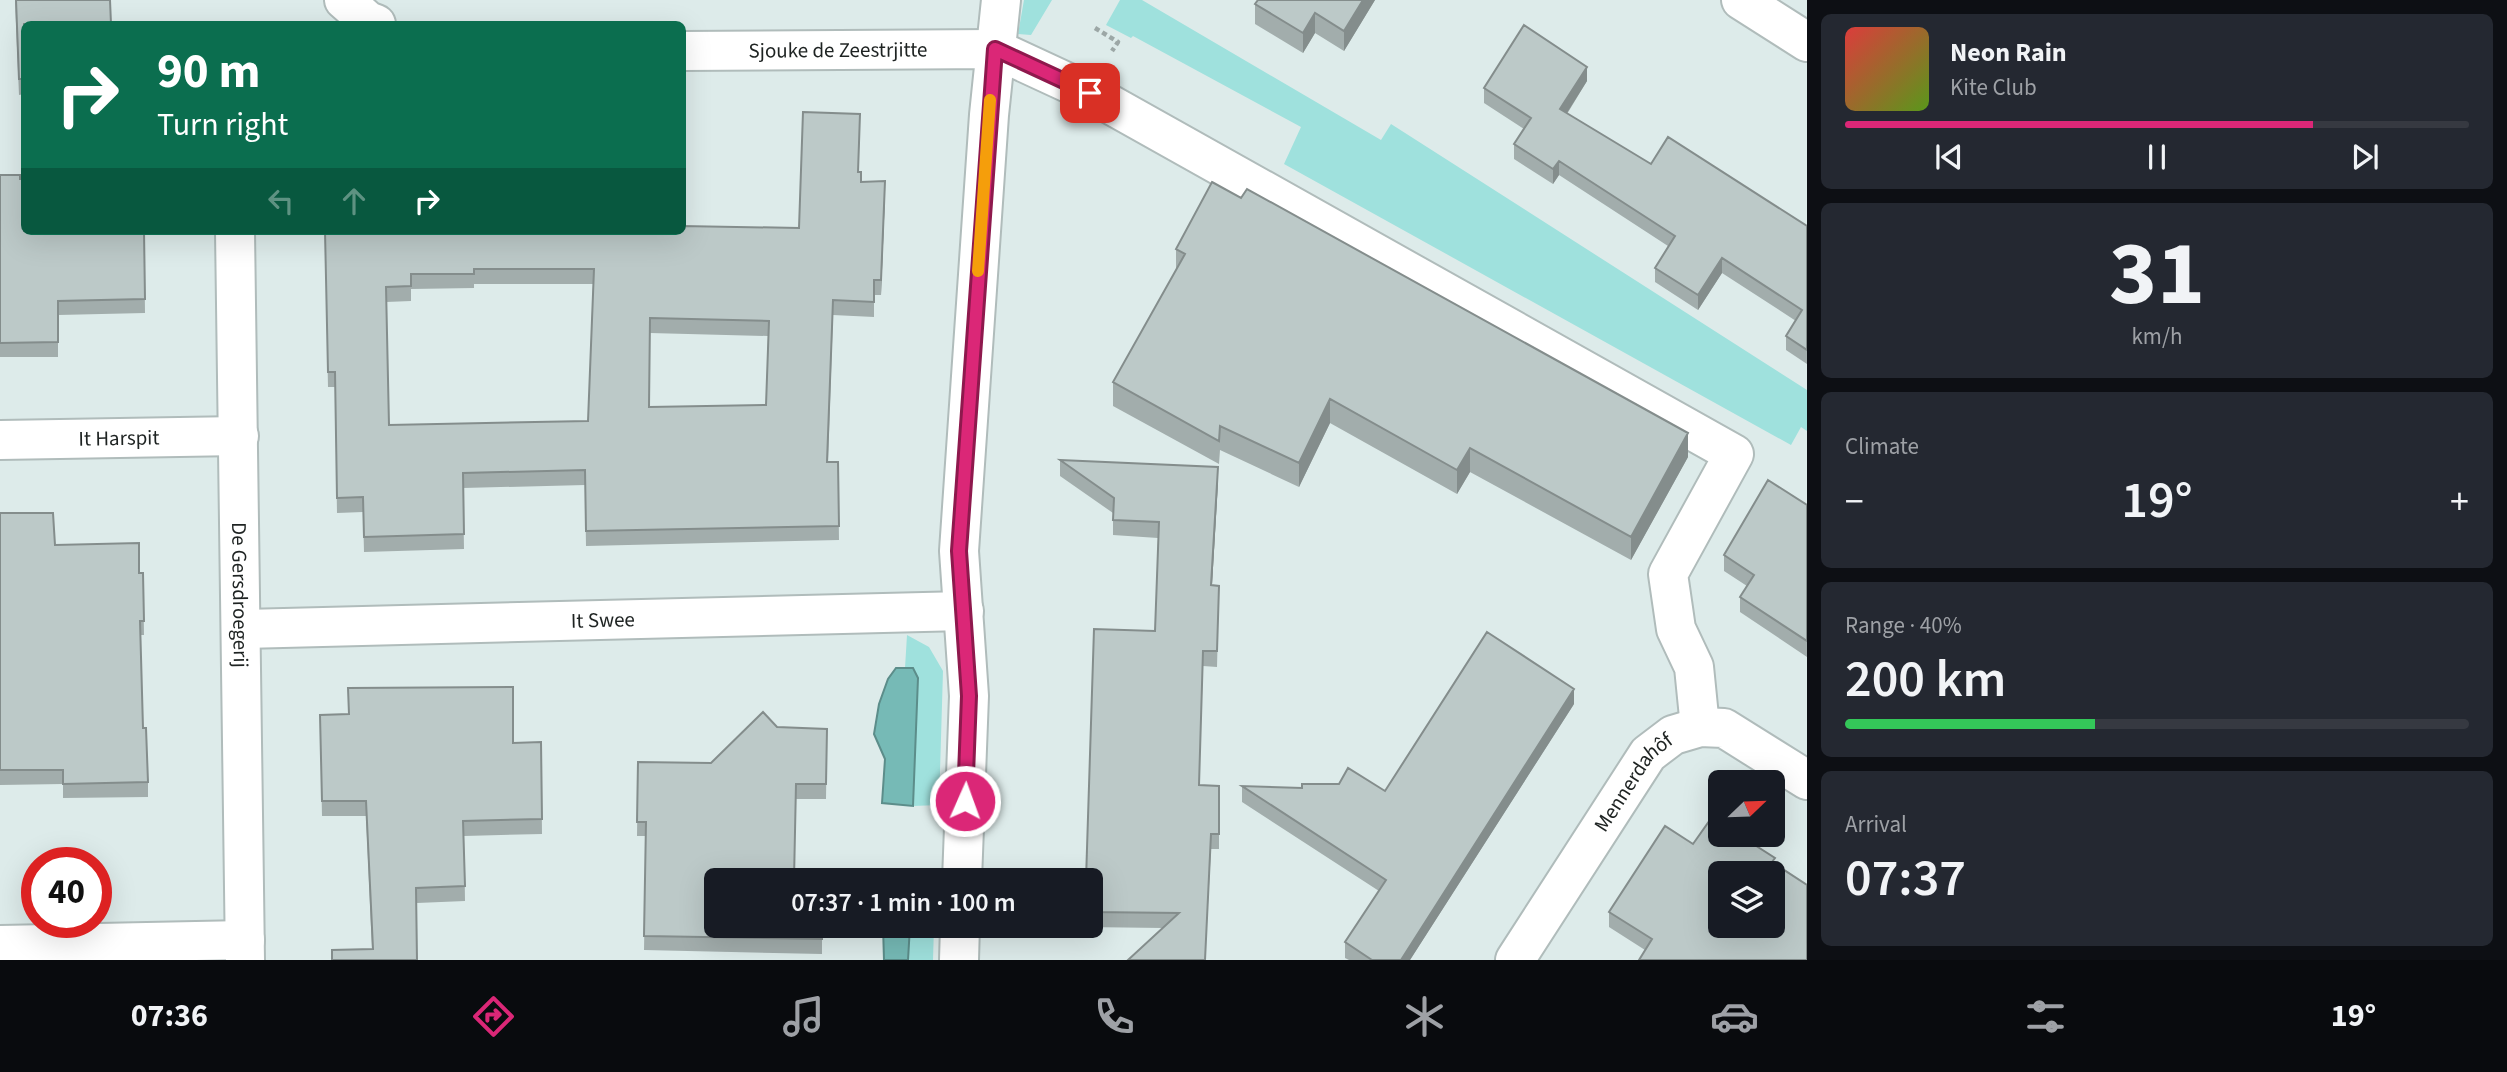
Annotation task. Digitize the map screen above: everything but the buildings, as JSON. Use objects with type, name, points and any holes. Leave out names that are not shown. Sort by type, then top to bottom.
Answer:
[{"type":"street","points":[[344,0],[368,21]]},
{"type":"street","points":[[962,868],[969,696],[959,551],[995,49],[1001,0]]},
{"type":"street","points":[[1741,0],[1807,42]]},
{"type":"street","points":[[995,49],[1090,93],[1734,454],[1668,574],[1676,629],[1694,667],[1700,727]]},
{"type":"street","name":"Sjouke de Zeestrjitte","points":[[686,51],[995,49]]},
{"type":"street","name":"De Gersdroegerij","points":[[235,235],[245,950]]},
{"type":"street","name":"It Harspit","points":[[0,440],[239,436]]},
{"type":"street","name":"It Swee","points":[[241,629],[964,611]]},
{"type":"street","name":"Mennerdahôf","points":[[1515,960],[1648,754],[1674,735],[1700,727],[1724,728],[1807,780]]},
{"type":"street","points":[[959,960],[960,938]]},
{"type":"street","points":[[0,946],[245,950]]},
{"type":"shaded area","points":[[1024,0],[1052,0],[1031,35],[1018,34]]},
{"type":"shaded area","points":[[1120,0],[1142,0],[1381,140],[1391,124],[1807,390],[1807,431],[1801,427],[1791,445],[1284,164],[1301,127],[1133,36],[1131,38],[1106,25]]},
{"type":"shaded area","points":[[907,635],[929,647],[943,671],[939,805],[913,806],[918,678],[913,668],[905,668]]},
{"type":"shaded area","points":[[896,668],[913,668],[918,678],[913,806],[882,803],[885,759],[874,734],[879,704],[888,679]]},
{"type":"shaded area","points":[[883,938],[909,938],[908,960],[884,960]]},
{"type":"shaded area","points":[[909,938],[934,938],[933,960],[908,960]]},
{"type":"slow traffic","points":[[978,271],[990,100]]},
{"type":"route","points":[[965,801],[969,696],[959,551],[995,49],[1090,93]]}]
